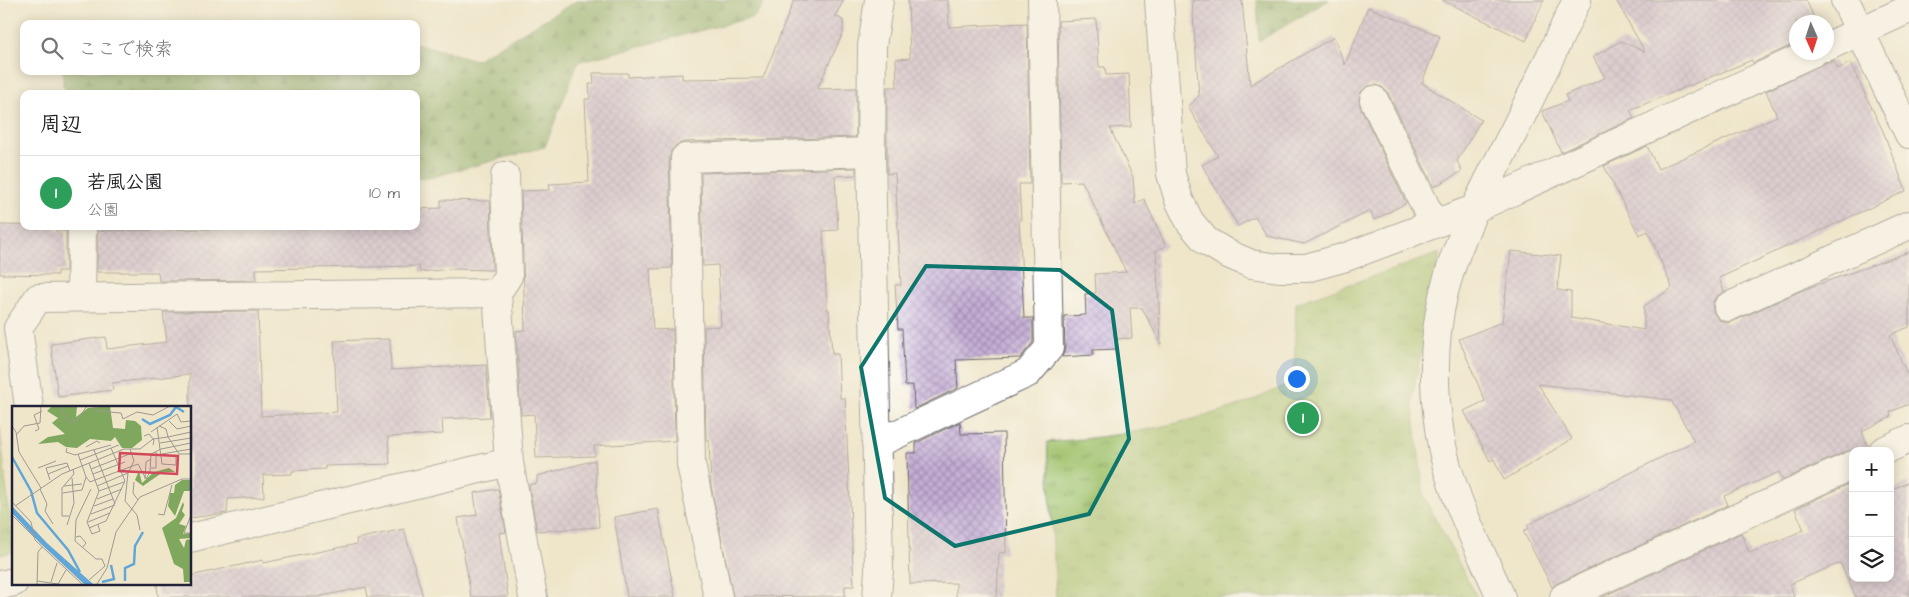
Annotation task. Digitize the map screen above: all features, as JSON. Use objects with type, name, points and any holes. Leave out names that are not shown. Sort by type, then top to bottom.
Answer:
[{"type":"street","points":[[876,597],[879,570],[871,152],[872,46],[879,0]]},
{"type":"street","points":[[876,444],[1028,373],[1049,348],[1042,0]]},
{"type":"street","points":[[1159,0],[1171,174],[1180,200],[1190,222],[1206,241],[1228,254],[1251,264],[1279,268],[1306,268],[1346,257],[1474,209],[1797,60]]},
{"type":"street","points":[[1501,597],[1452,485],[1440,435],[1436,342],[1443,297],[1452,263],[1474,209],[1535,89],[1577,0]]},
{"type":"street","points":[[1845,0],[1909,134]]},
{"type":"street","points":[[1834,43],[1909,9]]},
{"type":"street","points":[[1374,100],[1434,224]]},
{"type":"street","points":[[718,597],[690,464],[685,158],[871,152]]},
{"type":"street","points":[[505,176],[508,276],[497,292],[509,462],[533,597]]},
{"type":"street","points":[[1728,307],[1909,225]]},
{"type":"street","points":[[81,297],[82,230]]},
{"type":"street","points":[[29,406],[18,328],[38,298],[497,292]]},
{"type":"street","points":[[1892,447],[1909,439]]},
{"type":"street","points":[[191,538],[509,462]]},
{"type":"street","points":[[1564,597],[1849,467]]},
{"type":"highlighted area","points":[[926,266],[1060,270],[1112,310],[1129,439],[1089,514],[955,546],[885,498],[861,367]]},
{"type":"green space","points":[[578,0],[766,0],[754,17],[578,62],[545,147],[429,178],[420,178],[420,90],[66,90],[63,85],[63,75],[420,75],[420,44],[476,60]]},
{"type":"green space","points":[[1257,0],[1329,0],[1259,41]]},
{"type":"green space","points":[[1440,253],[1412,399],[1424,497],[1477,597],[1056,597],[1047,442],[1094,438],[1165,426],[1242,405],[1294,382],[1296,303]]},
{"type":"green space","points":[[0,427],[12,552],[0,555]]},
{"type":"building","points":[[794,0],[844,0],[835,16],[843,20],[843,33],[817,89],[856,88],[856,137],[684,142],[676,145],[671,151],[669,158],[672,268],[650,269],[653,330],[673,329],[675,441],[594,446],[595,456],[536,458],[534,414],[521,415],[516,331],[525,330],[521,191],[550,190],[549,184],[589,182],[585,99],[590,99],[589,84],[594,84],[593,73],[628,73],[628,77],[682,74],[682,79],[763,78]]},
{"type":"building","points":[[908,0],[948,0],[949,27],[1027,23],[1030,184],[1019,184],[1021,220],[1019,220],[1024,318],[1033,318],[1033,342],[1020,358],[956,360],[958,388],[914,409],[913,385],[905,386],[902,329],[898,329],[895,285],[901,285],[895,173],[887,174],[887,87],[897,87],[896,59],[910,58]]},
{"type":"building","points":[[1192,0],[1242,0],[1250,85],[1334,37],[1345,65],[1368,7],[1440,36],[1422,83],[1481,120],[1457,161],[1462,171],[1434,187],[1388,93],[1382,87],[1376,85],[1368,86],[1361,92],[1359,98],[1360,106],[1406,203],[1374,220],[1370,211],[1304,244],[1267,236],[1255,217],[1238,226],[1202,165],[1218,156],[1188,107],[1199,96]]},
{"type":"building","points":[[1442,0],[1544,0],[1526,41]]},
{"type":"building","points":[[1616,0],[1806,0],[1813,15],[1789,15],[1789,46],[1753,63],[1752,60],[1630,110],[1634,118],[1561,152],[1542,111],[1568,101],[1565,95],[1605,78],[1593,57],[1621,41],[1645,52]]},
{"type":"building","points":[[1096,19],[1099,67],[1105,67],[1106,75],[1129,74],[1131,127],[1110,128],[1133,177],[1135,204],[1144,199],[1166,246],[1156,251],[1161,344],[1142,308],[1130,308],[1132,338],[1116,339],[1116,349],[1093,350],[1093,355],[1062,357],[1065,348],[1064,316],[1086,315],[1085,294],[1096,293],[1095,274],[1126,272],[1082,181],[1061,182],[1058,21]]},
{"type":"building","points":[[1834,61],[1838,69],[1850,63],[1883,131],[1906,191],[1719,278],[1724,292],[1715,298],[1712,306],[1719,320],[1727,323],[1805,289],[1909,252],[1909,327],[1890,335],[1909,378],[1909,404],[1890,412],[1891,417],[1862,431],[1868,447],[1849,447],[1849,451],[1782,480],[1779,472],[1724,496],[1728,505],[1552,587],[1523,531],[1529,528],[1527,525],[1694,441],[1671,400],[1538,384],[1572,439],[1504,480],[1494,459],[1490,461],[1464,411],[1485,401],[1459,339],[1502,322],[1511,251],[1561,256],[1557,290],[1571,292],[1571,318],[1644,330],[1644,306],[1672,288],[1648,231],[1639,235],[1604,166],[1647,146],[1658,169],[1777,116],[1766,91],[1825,63]]},
{"type":"building","points":[[856,168],[856,175],[835,176],[838,230],[823,231],[827,310],[829,310],[832,354],[838,354],[840,398],[845,398],[854,586],[845,586],[845,596],[733,597],[711,486],[709,440],[706,440],[704,327],[721,326],[718,265],[703,266],[701,173]]},
{"type":"building","points":[[441,200],[490,201],[492,270],[451,269],[420,272],[419,266],[256,269],[256,280],[159,281],[158,272],[97,272],[98,231],[420,230],[420,209],[441,208]]},
{"type":"building","points":[[0,225],[20,225],[20,230],[66,231],[66,271],[57,271],[57,275],[0,274]]},
{"type":"building","points":[[258,311],[261,416],[337,412],[334,341],[390,339],[391,370],[486,365],[490,417],[442,419],[443,434],[388,437],[390,464],[325,466],[325,469],[292,471],[292,474],[263,475],[264,497],[228,499],[227,513],[191,518],[190,374],[112,383],[113,390],[58,397],[51,344],[106,337],[107,349],[167,342],[163,312]]},
{"type":"building","points":[[960,422],[961,434],[1004,433],[1006,552],[999,553],[997,597],[956,597],[956,583],[910,584],[907,453],[916,453],[916,443]]},
{"type":"building","points":[[595,460],[599,527],[537,531],[529,485],[537,483],[537,476]]},
{"type":"building","points":[[1909,482],[1909,597],[1856,597],[1840,563],[1790,584],[1794,597],[1602,597],[1741,533],[1750,553],[1804,530],[1795,509],[1849,484],[1849,582],[1894,582],[1894,488]]},
{"type":"building","points":[[498,489],[506,532],[499,533],[508,597],[471,597],[458,518],[477,515],[474,493]]},
{"type":"building","points":[[658,509],[675,597],[627,597],[614,517]]},
{"type":"building","points":[[404,529],[423,597],[368,597],[366,587],[317,597],[158,597],[157,584],[191,584],[191,576],[263,560],[263,563],[357,544],[356,539]]},
{"type":"place","name":"若風公園","points":[[1303,418]]}]
